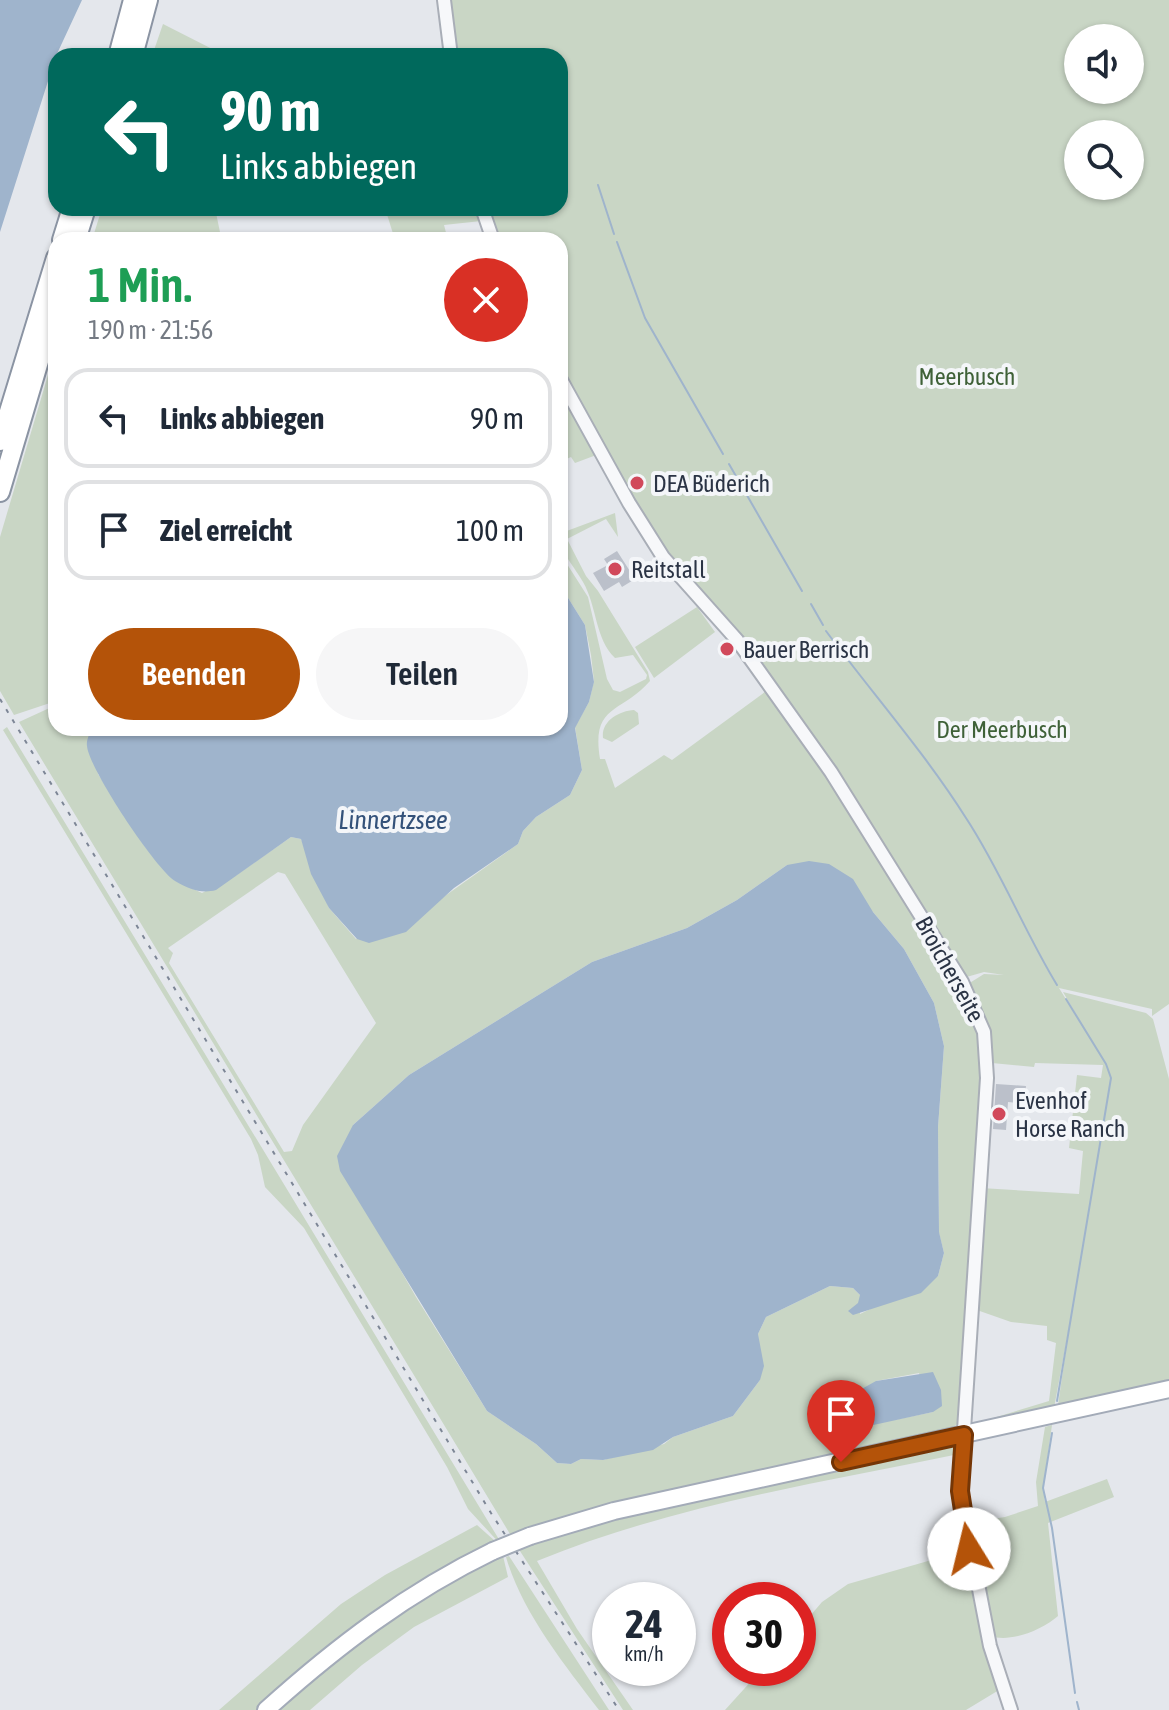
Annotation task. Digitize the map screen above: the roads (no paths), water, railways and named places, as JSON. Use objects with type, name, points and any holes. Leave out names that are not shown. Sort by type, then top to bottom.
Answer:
[{"type":"highway","points":[[120,48],[133,0]]},
{"type":"highway","points":[[135,48],[148,0]]},
{"type":"highway","points":[[0,441],[48,284]]},
{"type":"highway","points":[[0,492],[48,331]]},
{"type":"main road","points":[[266,1710],[377,1619],[441,1578],[530,1536],[614,1511],[1169,1389]]},
{"type":"street","points":[[444,0],[450,48]]},
{"type":"street","name":"Broicherseite","points":[[568,392],[672,569],[732,633],[831,772],[962,982],[980,1018],[988,1062],[960,1491],[990,1646],[1011,1710]]},
{"type":"water","points":[[0,0],[82,0],[60,48],[48,48],[48,81],[0,232]]},
{"type":"water","name":"Linnertzsee","points":[[568,598],[585,625],[594,682],[589,702],[575,728],[582,770],[570,795],[536,817],[523,831],[518,844],[454,888],[406,932],[369,943],[357,939],[329,908],[311,874],[301,839],[291,837],[216,890],[195,890],[175,881],[153,858],[110,795],[91,758],[88,737],[568,736]]},
{"type":"water","points":[[809,861],[829,864],[853,879],[873,912],[904,949],[934,1003],[944,1046],[938,1127],[939,1232],[944,1253],[938,1276],[921,1293],[853,1315],[848,1311],[858,1303],[860,1295],[853,1288],[830,1286],[766,1317],[758,1334],[764,1366],[760,1380],[733,1416],[673,1437],[653,1450],[603,1460],[581,1459],[571,1464],[557,1463],[536,1444],[487,1411],[340,1171],[337,1156],[353,1125],[409,1075],[592,962],[687,928],[737,900],[787,865]]},
{"type":"water","points":[[933,1372],[941,1390],[942,1406],[933,1412],[855,1429],[840,1415],[840,1401],[876,1381]]},
{"type":"waterway","points":[[598,185],[614,234]]},
{"type":"waterway","points":[[617,242],[645,318],[723,454]]},
{"type":"waterway","points":[[729,464],[802,591]]},
{"type":"waterway","points":[[811,604],[823,625]]},
{"type":"waterway","points":[[826,631],[916,747],[966,818],[1057,985]]},
{"type":"waterway","points":[[1057,1401],[1111,1078],[1106,1064],[1066,999]]},
{"type":"waterway","points":[[1052,1433],[1043,1488],[1052,1528],[1075,1693]]},
{"type":"waterway","points":[[1077,1702],[1079,1710]]},
{"type":"railway","points":[[0,699],[491,1513],[619,1710]]},
{"type":"place","name":"DEA Büderich","points":[[637,483]]},
{"type":"place","name":"Reitstall","points":[[615,569]]},
{"type":"place","name":"Bauer Berrisch","points":[[727,649]]},
{"type":"place","name":"Evenhof Horse Ranch","points":[[999,1114]]},
{"type":"park label","name":"Meerbusch","points":[[967,376]]},
{"type":"park label","name":"Der Meerbusch","points":[[1002,729]]}]
